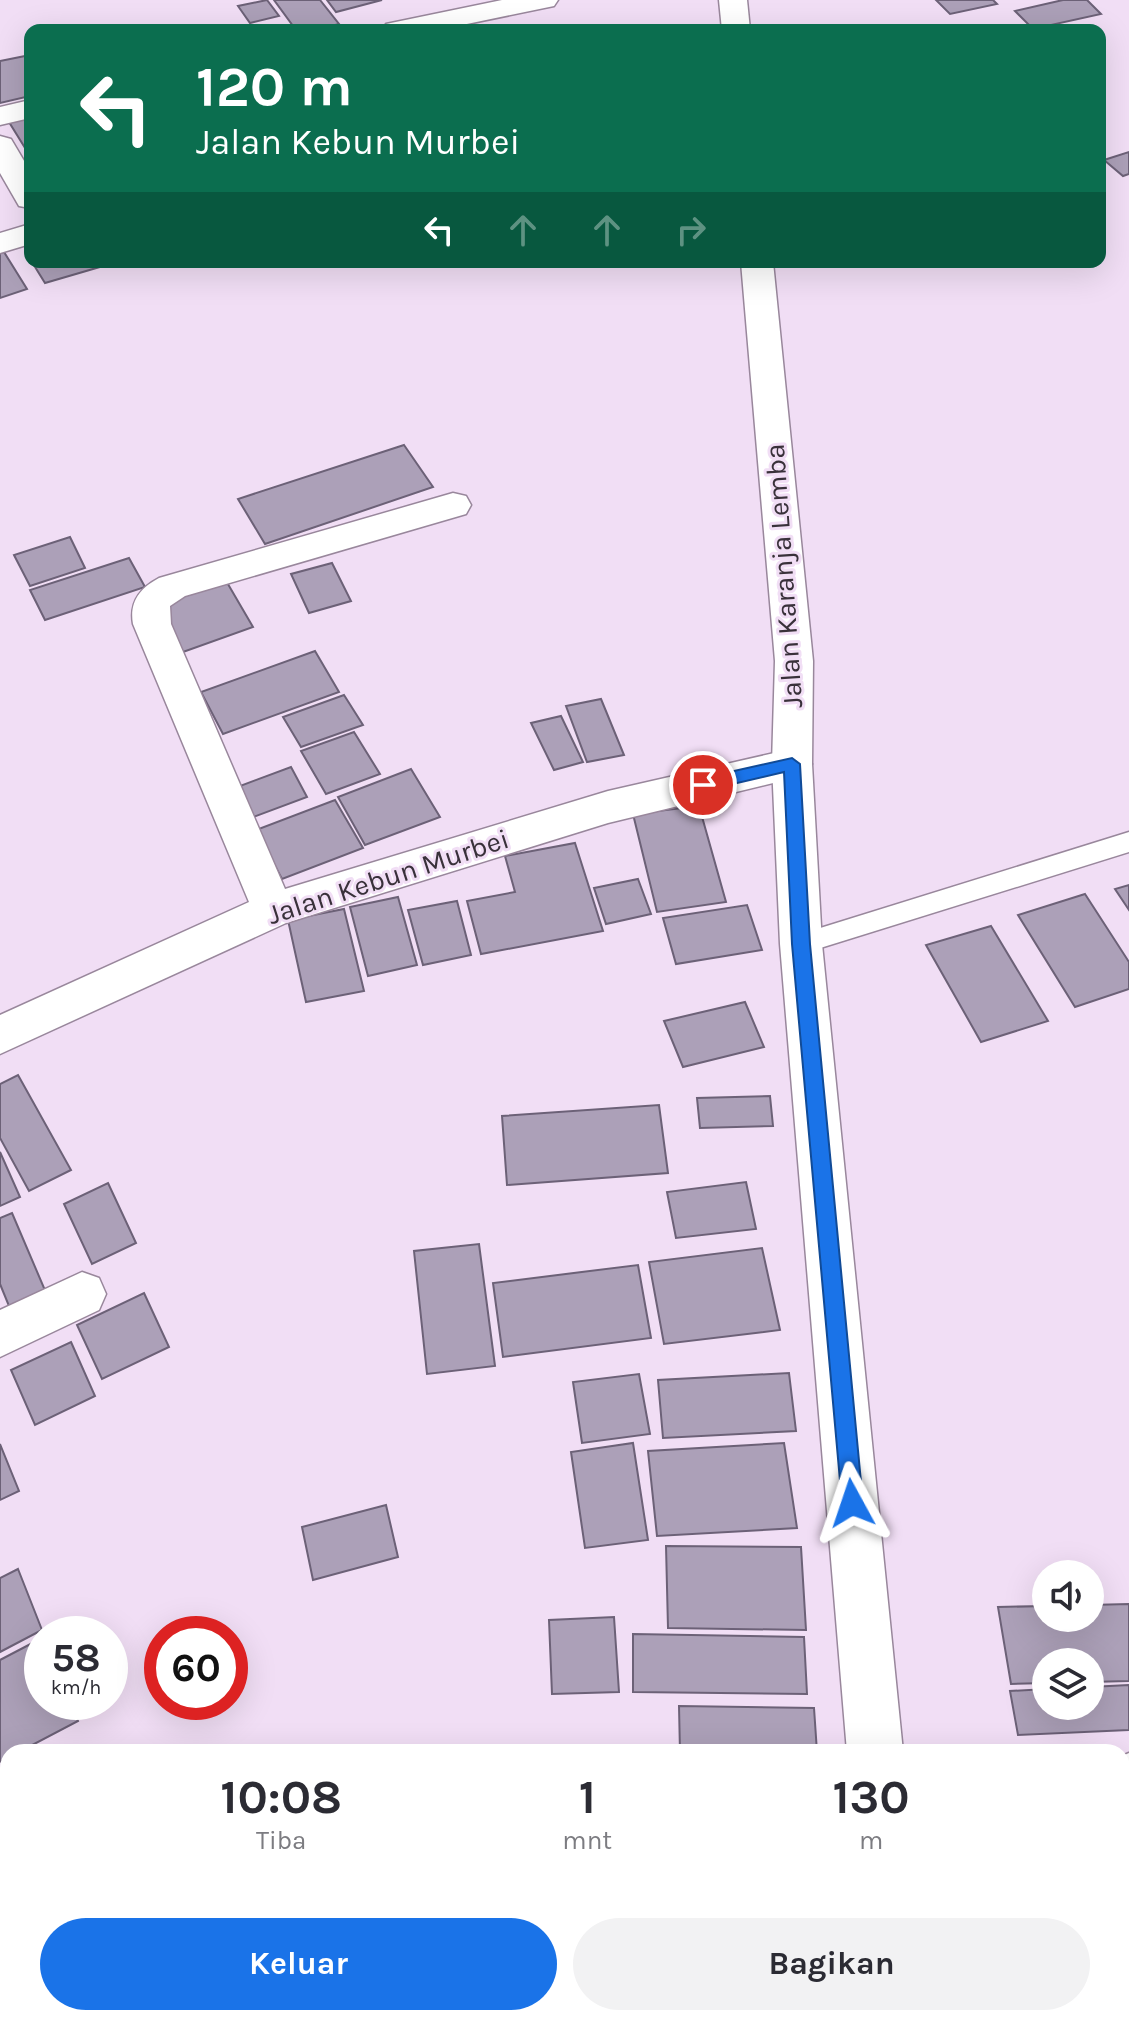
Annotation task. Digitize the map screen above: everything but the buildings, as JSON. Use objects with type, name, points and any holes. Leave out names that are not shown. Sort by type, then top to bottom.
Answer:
[{"type":"street","points":[[426,24],[544,0]]},
{"type":"street","points":[[733,0],[735,24]]},
{"type":"street","points":[[0,116],[24,110]]},
{"type":"street","points":[[0,145],[24,188]]},
{"type":"street","points":[[0,243],[24,236]]},
{"type":"street","name":"Jalan Karanja Lemba","points":[[758,268],[794,661],[792,764],[801,944],[874,1744]]},
{"type":"street","points":[[273,910],[152,624],[149,608],[152,601],[172,587],[453,505]]},
{"type":"street","name":"Jalan Kebun Murbei","points":[[0,1035],[273,910],[608,807],[792,764]]},
{"type":"street","points":[[0,1334],[82,1294]]},
{"type":"lane","points":[[801,944],[1129,842]]},
{"type":"route","points":[[703,785],[792,764],[801,944],[852,1503]]}]
